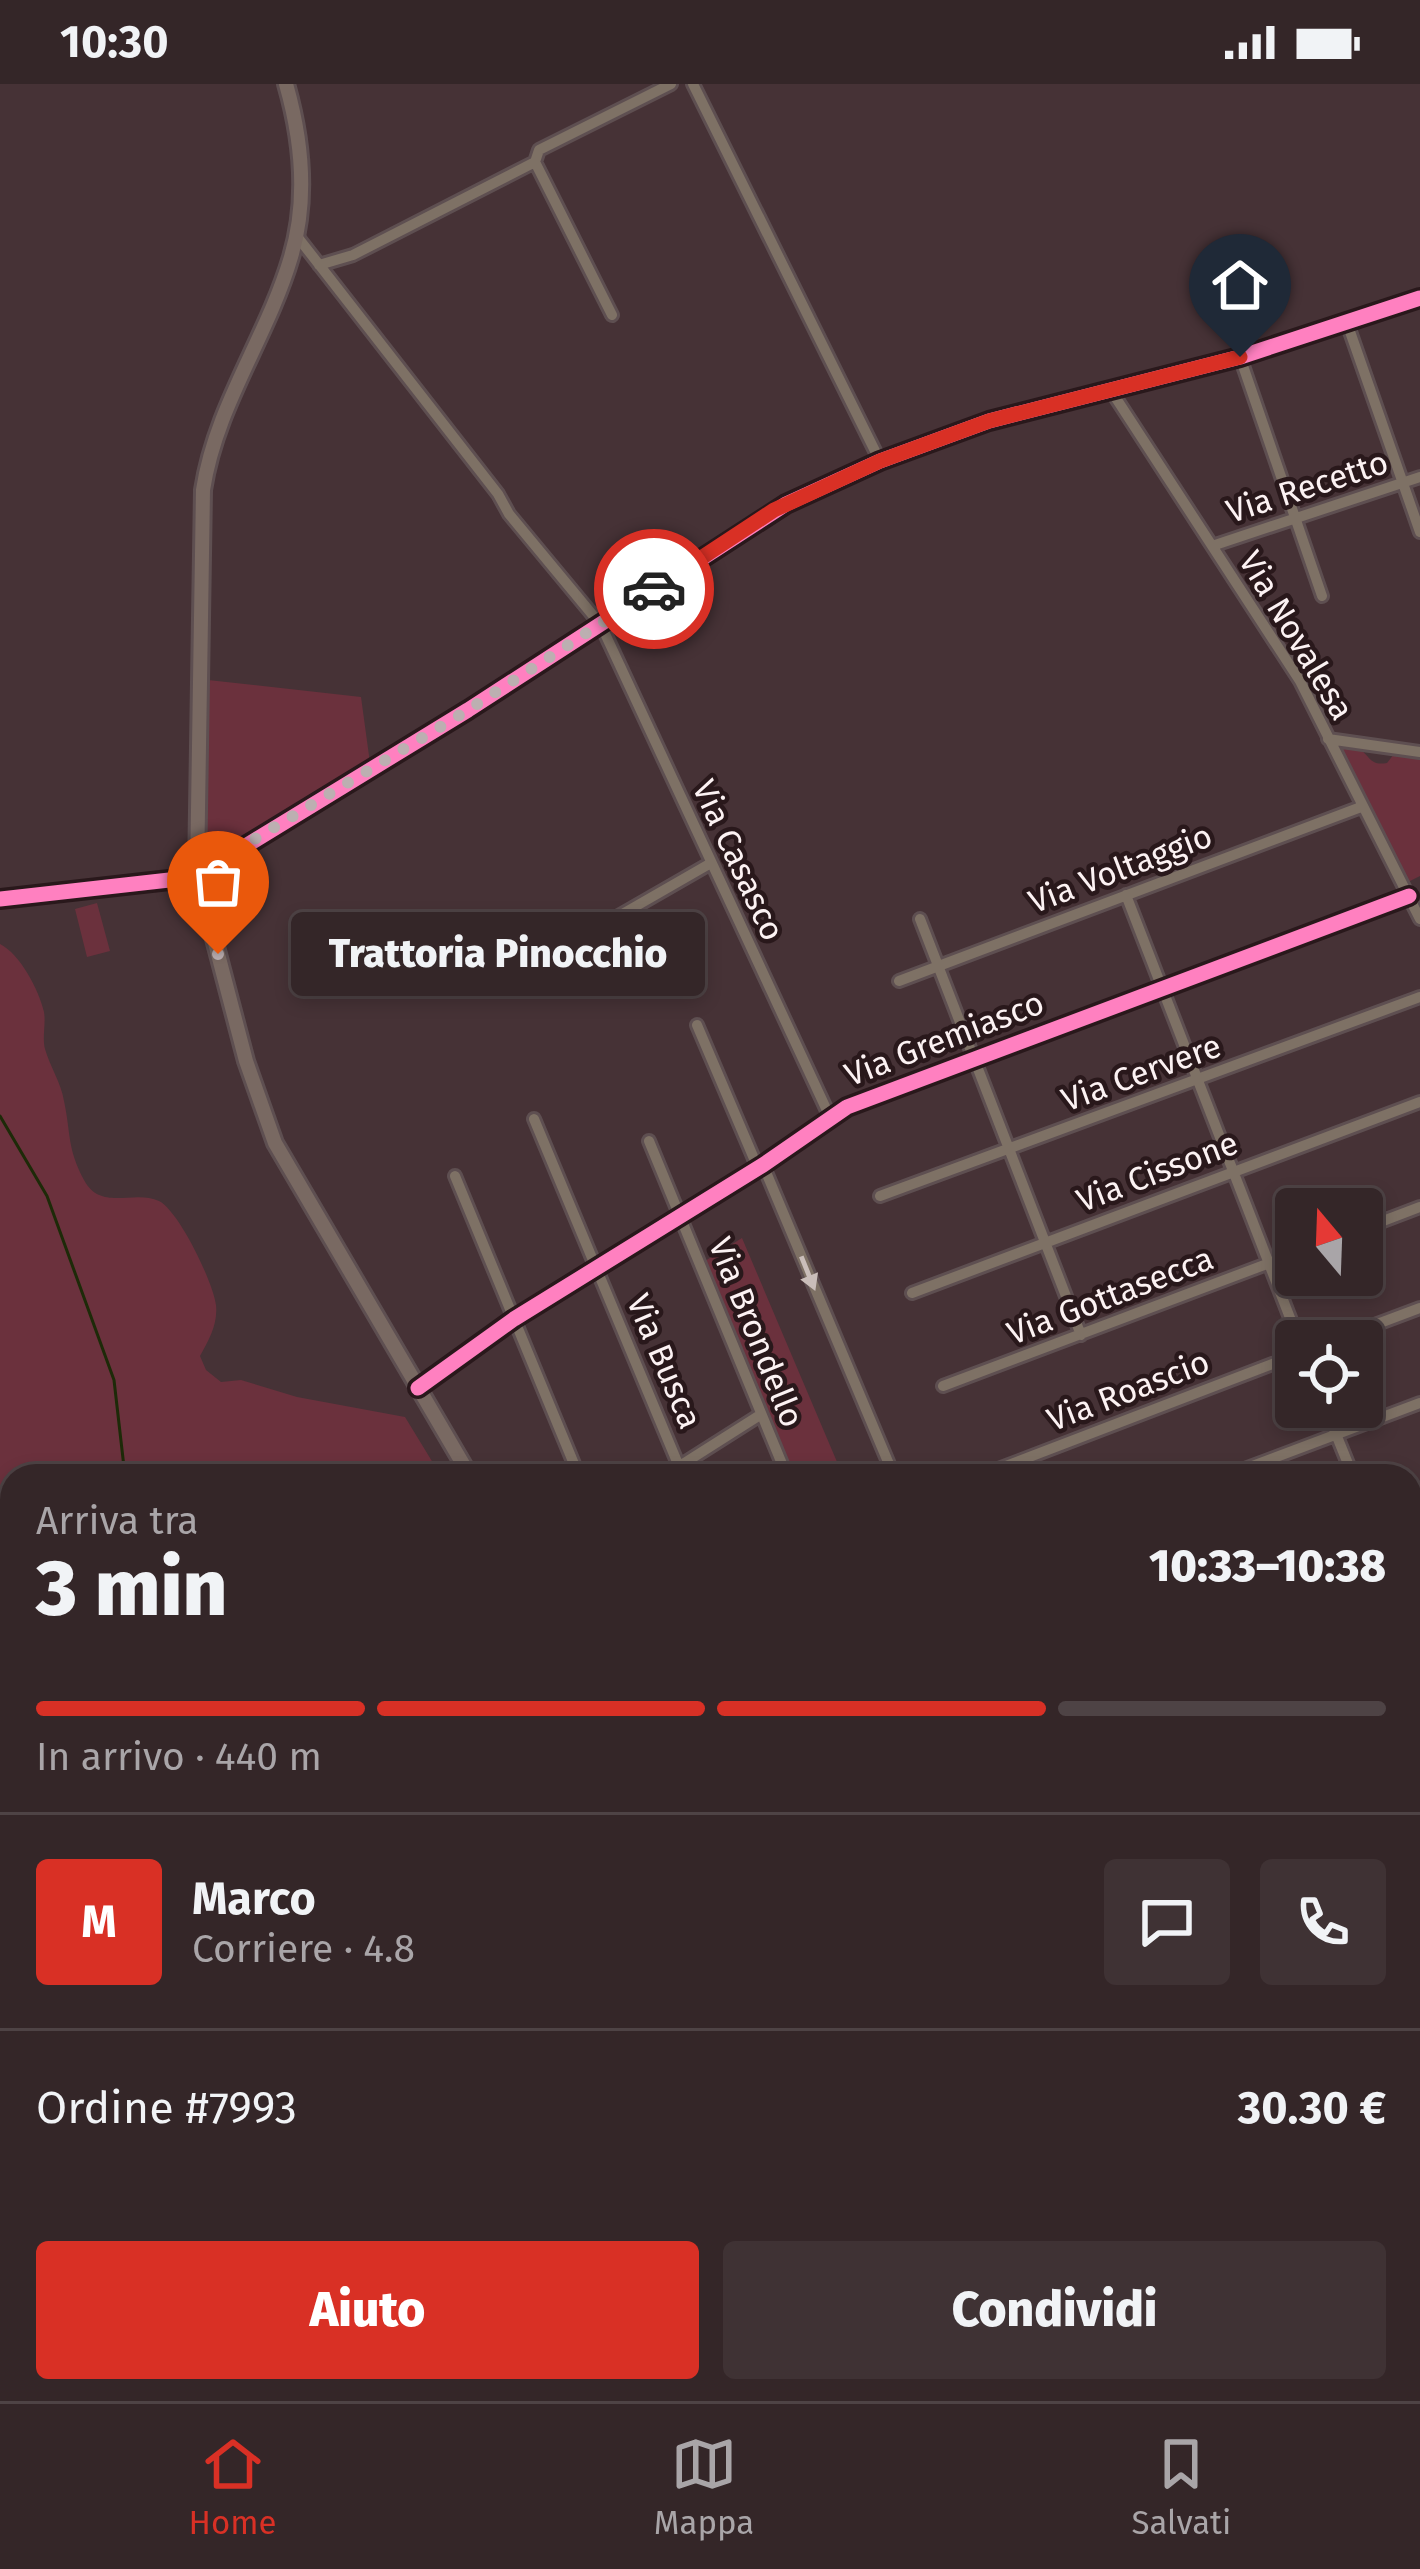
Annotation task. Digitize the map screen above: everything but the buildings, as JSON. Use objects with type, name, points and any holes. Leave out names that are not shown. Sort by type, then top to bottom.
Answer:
[{"type":"main road","points":[[286,84],[300,143],[296,236],[277,296],[224,410],[206,470],[200,536],[197,874],[269,1131],[463,1464]]},
{"type":"street","points":[[320,265],[353,255],[535,162],[539,150],[670,84]]},
{"type":"street","points":[[693,84],[880,461]]},
{"type":"street","points":[[535,162],[612,315]]},
{"type":"street","name":"Via Casasco","points":[[296,236],[509,514],[601,625],[830,1118]]},
{"type":"street","points":[[0,899],[197,874],[428,735],[754,521],[880,461],[989,421],[1240,357],[1420,298]]},
{"type":"street","points":[[1347,323],[1420,532]]},
{"type":"street","points":[[1240,357],[1322,596]]},
{"type":"street","name":"Via Novalesa","points":[[1110,388],[1293,669],[1420,919]]},
{"type":"street","name":"Via Recetto","points":[[1212,546],[1420,477]]},
{"type":"street","points":[[1328,739],[1420,752]]},
{"type":"street","name":"Via Voltaggio","points":[[899,981],[1361,807]]},
{"type":"street","points":[[558,952],[711,863]]},
{"type":"street","points":[[1126,895],[1291,1320]]},
{"type":"street","name":"Via Gremiasco","points":[[418,1388],[514,1319],[761,1167],[830,1118],[975,1057],[1409,896]]},
{"type":"street","points":[[920,920],[1082,1335]]},
{"type":"street","name":"Via Cervere","points":[[880,1196],[1420,997]]},
{"type":"street","points":[[697,1025],[889,1464]]},
{"type":"street","name":"Via Cissone","points":[[912,1293],[1420,1102]]},
{"type":"street","name":"Via Busca","points":[[534,1119],[678,1464]]},
{"type":"street","name":"Via Brondello","points":[[649,1141],[782,1464]]},
{"type":"street","points":[[455,1176],[573,1464]]},
{"type":"street","points":[[1383,1221],[1420,1207]]},
{"type":"street","name":"Via Gottasecca","points":[[943,1386],[1275,1261]]},
{"type":"street","points":[[1383,1322],[1420,1308]]},
{"type":"street","name":"Via Roascio","points":[[1011,1464],[1275,1362]]},
{"type":"street","points":[[1257,1464],[1420,1403]]},
{"type":"street","points":[[691,1464],[760,1415]]},
{"type":"street","points":[[1334,1428],[1348,1464]]},
{"type":"shaded area","points":[[208,680],[361,697],[370,763],[208,861],[203,856],[201,776]]},
{"type":"shaded area","points":[[1358,748],[1377,763],[1387,763],[1394,754],[1420,757],[1420,876],[1408,882],[1343,762],[1340,750]]},
{"type":"shaded area","points":[[97,903],[110,951],[87,957],[75,909]]},
{"type":"shaded area","points":[[0,944],[21,964],[41,1003],[45,1049],[63,1094],[72,1150],[84,1180],[91,1190],[109,1198],[159,1201],[176,1218],[202,1265],[216,1305],[210,1338],[200,1356],[206,1370],[221,1382],[241,1380],[297,1397],[405,1417],[434,1464],[0,1464]]},
{"type":"shaded area","points":[[742,1238],[838,1464],[787,1464],[705,1261]]},
{"type":"waterway","points":[[0,1116],[47,1196],[114,1380],[124,1464]]},
{"type":"cycle path","points":[[0,899],[187,878],[208,869],[468,710],[786,504],[880,461],[989,421],[1240,357],[1420,298]]},
{"type":"cycle path","points":[[418,1388],[514,1319],[763,1165],[847,1107],[1409,896]]},
{"type":"way so far","points":[[218,954],[197,874],[468,710],[654,589]]},
{"type":"place","name":"Trattoria Pinocchio","points":[[218,954]]},
{"type":"route","points":[[654,589],[774,510],[880,461],[989,421],[1240,357]]}]
